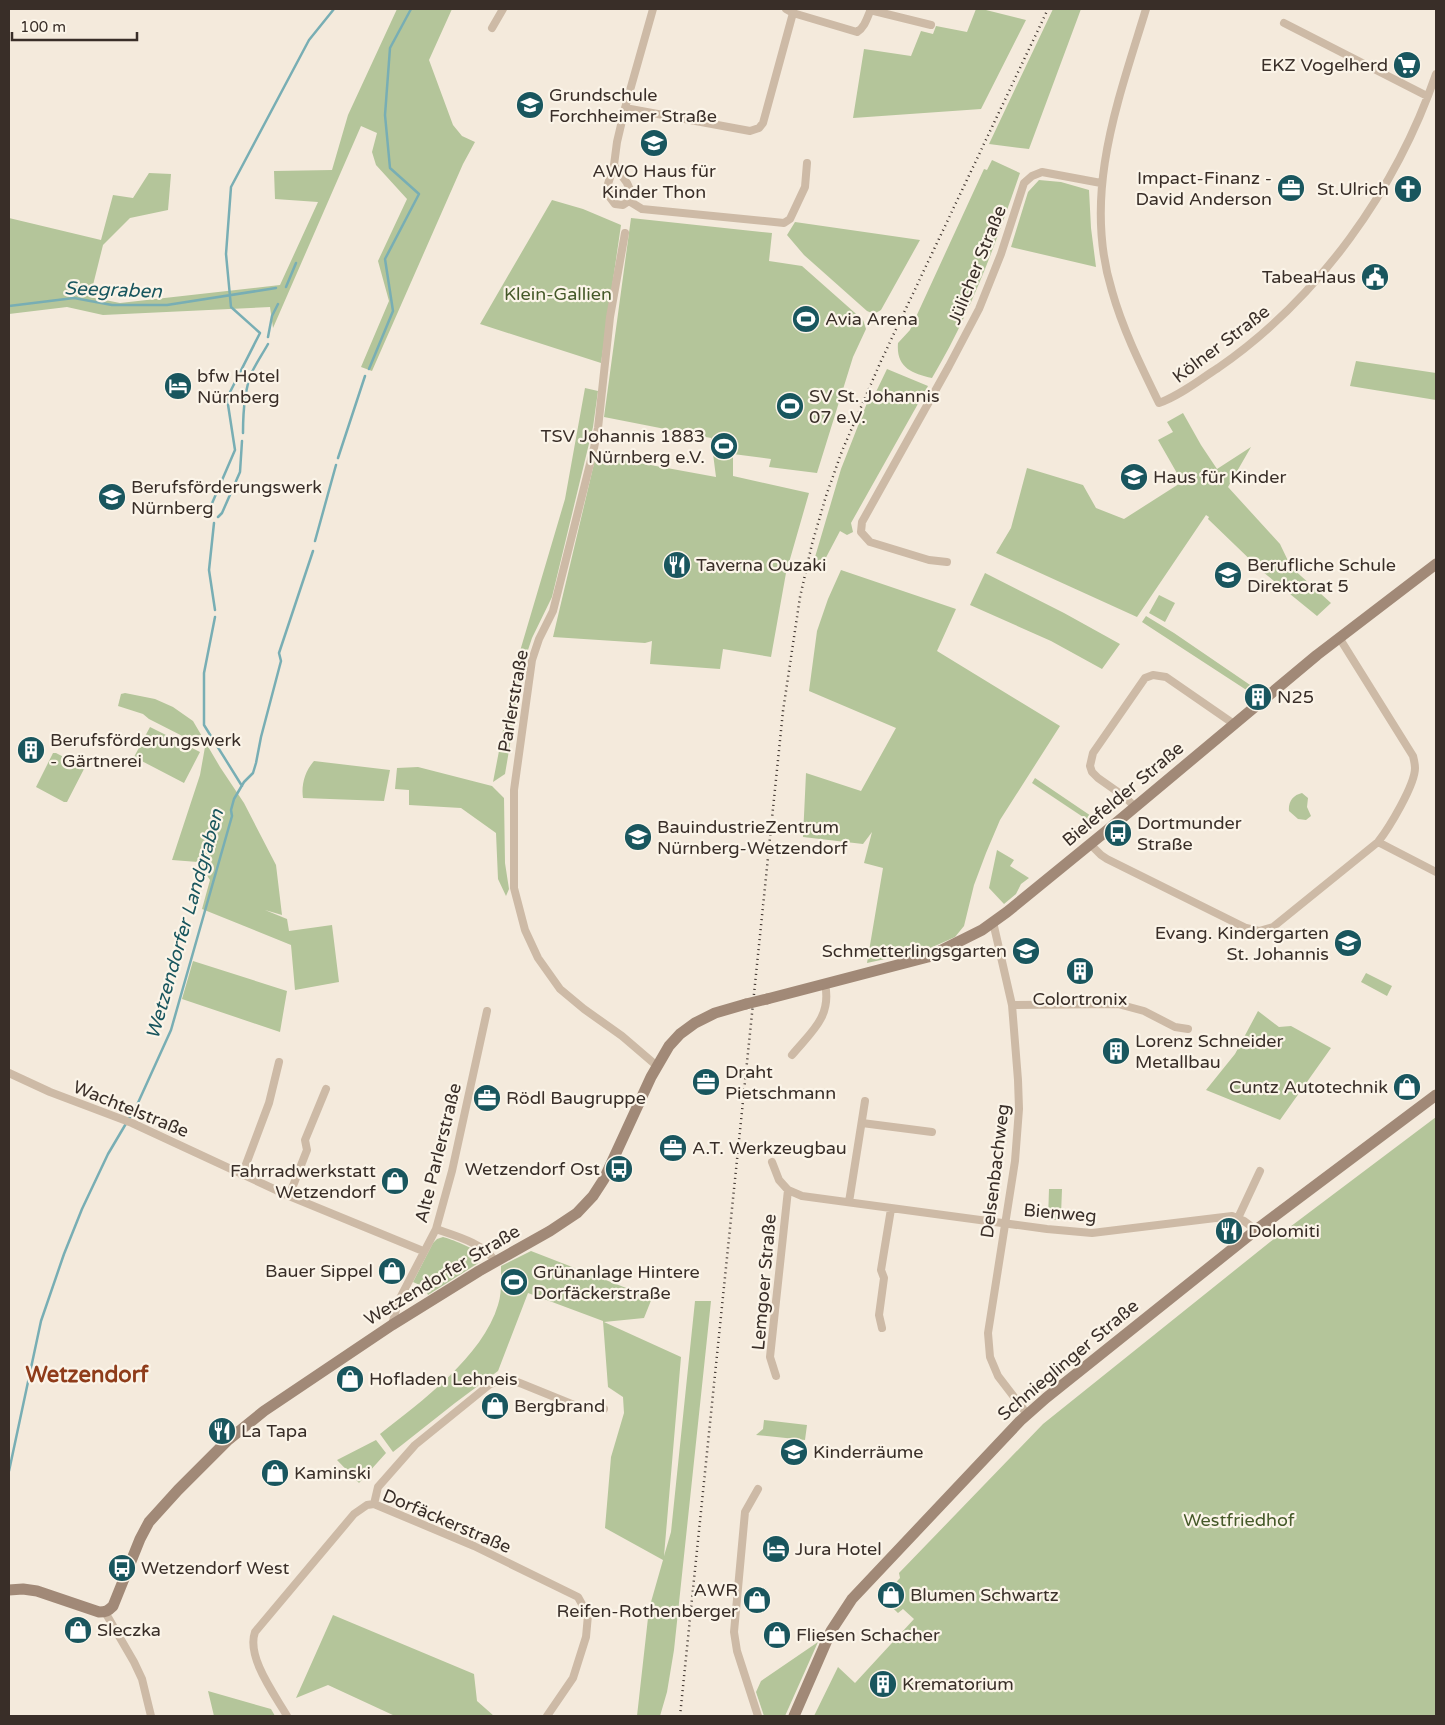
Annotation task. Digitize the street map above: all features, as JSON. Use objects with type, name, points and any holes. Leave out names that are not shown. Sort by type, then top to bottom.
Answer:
[{"type":"street","points":[[492,28],[502,9]]},
{"type":"street","points":[[614,165],[627,183],[632,194],[629,201],[623,205],[615,204],[609,196],[608,184],[614,165],[625,108],[653,9]]},
{"type":"street","points":[[625,108],[750,131],[759,128],[763,124],[789,11],[857,32],[865,24],[871,9],[931,25]]},
{"type":"street","points":[[1101,182],[1120,96],[1146,9]]},
{"type":"street","points":[[1284,23],[1427,96]]},
{"type":"street","name":"Kölner Straße","points":[[1101,182],[1102,244],[1111,290],[1136,356],[1159,403],[1173,398],[1232,358],[1264,333],[1302,296],[1341,251],[1378,196],[1412,132],[1436,74]]},
{"type":"street","points":[[629,201],[642,209],[784,223],[790,219],[805,187],[807,163]]},
{"type":"street","name":"Jülicher Straße","points":[[947,562],[929,560],[870,542],[861,532],[862,522],[979,309],[1001,252],[1024,183],[1032,176],[1042,172],[1101,182]]},
{"type":"street","name":"Parlerstraße","points":[[625,233],[610,317],[596,442],[553,611],[539,639],[532,660],[514,790],[514,888],[525,930],[535,951],[560,989],[622,1036],[656,1066]]},
{"type":"street","name":"Bielefelder Straße","points":[[800,990],[928,957],[965,939],[993,922],[1135,807],[1317,655],[1436,564]]},
{"type":"street","points":[[1090,844],[1107,859],[1246,928],[1259,931],[1273,927],[1378,842],[1389,828],[1413,778],[1415,768],[1413,756],[1340,638]]},
{"type":"street","points":[[1135,807],[1125,797],[1098,778],[1092,772],[1090,766],[1093,753],[1145,678],[1153,675],[1166,677],[1234,724]]},
{"type":"street","points":[[1378,842],[1436,872]]},
{"type":"street","name":"Delsenbachweg","points":[[993,922],[1012,1005],[1019,1109],[1015,1161],[988,1333],[990,1358],[998,1376],[1027,1414]]},
{"type":"street","points":[[792,1055],[817,1027],[825,1012],[828,998],[825,984]]},
{"type":"street","name":"Wetzendorfer Straße","points":[[105,1612],[112,1606],[149,1522],[227,1441],[256,1417],[392,1325],[569,1219],[593,1196],[610,1168],[656,1066],[675,1040],[695,1022],[715,1013],[800,990]]},
{"type":"street","points":[[1012,1005],[1118,1004],[1144,1010],[1175,1027],[1188,1028]]},
{"type":"street","name":"Alte Parlerstraße","points":[[392,1325],[398,1302],[436,1229],[452,1170],[487,1010]]},
{"type":"street","points":[[242,1175],[269,1103],[279,1062]]},
{"type":"street","name":"Wachtelstraße","points":[[9,1073],[50,1092],[132,1123],[289,1196],[423,1251]]},
{"type":"street","points":[[289,1196],[306,1150],[305,1140],[326,1089]]},
{"type":"street","name":"Schnieglinger Straße","points":[[794,1716],[831,1631],[852,1599],[1027,1414],[1256,1230],[1436,1095]]},
{"type":"street","points":[[849,1202],[865,1101]]},
{"type":"street","points":[[862,1122],[932,1132]]},
{"type":"street","points":[[772,1162],[779,1180],[788,1190]]},
{"type":"street","points":[[1256,1230],[1238,1218],[1260,1170]]},
{"type":"street","name":"Bienweg","points":[[788,1190],[802,1196],[891,1209],[1092,1233],[1226,1217],[1238,1218]]},
{"type":"street","name":"Lemgoer Straße","points":[[776,1376],[770,1357],[788,1190]]},
{"type":"street","points":[[882,1328],[879,1315],[884,1278],[881,1270],[891,1209]]},
{"type":"street","points":[[436,1229],[480,1247],[496,1261]]},
{"type":"street","points":[[374,1504],[378,1487],[415,1445],[489,1385],[497,1381],[510,1379],[579,1407],[604,1409]]},
{"type":"street","points":[[758,1489],[745,1512],[734,1632],[737,1651],[758,1716]]},
{"type":"street","name":"Dorfäckerstraße","points":[[287,1716],[256,1661],[252,1639],[255,1632],[354,1514],[367,1505],[374,1504],[474,1546],[578,1597],[588,1615],[586,1637],[572,1678],[547,1716]]},
{"type":"street","points":[[9,1590],[37,1591],[105,1612],[142,1679],[151,1716]]},
{"type":"green space","points":[[397,9],[452,9],[429,60],[453,125],[462,136],[475,142],[463,164],[372,371],[361,367],[389,301],[378,261],[407,199],[376,165],[372,152],[377,133],[361,126],[273,328],[270,307],[103,315],[67,307],[9,314],[9,218],[101,240],[113,195],[133,198],[149,173],[171,174],[168,210],[130,218],[103,245],[90,297],[120,303],[280,285],[318,202],[275,199],[274,171],[332,170],[348,115]]},
{"type":"green space","points":[[976,9],[1026,20],[981,109],[853,118],[864,49],[911,56],[921,31],[933,34],[936,26],[967,32]]},
{"type":"green space","points":[[1053,9],[1081,9],[1029,149],[989,144]]},
{"type":"green space","points":[[992,160],[1020,173],[992,252],[959,328],[932,378],[918,374],[906,368],[902,363],[898,351],[898,343],[910,330],[984,169],[987,170]]},
{"type":"green space","points":[[1039,180],[1061,182],[1089,190],[1096,267],[1011,247],[1028,192]]},
{"type":"green space","name":"Klein-Gallien","points":[[552,200],[583,209],[621,225],[601,363],[480,324]]},
{"type":"green space","points":[[631,218],[772,233],[769,261],[802,266],[863,320],[866,329],[853,357],[817,473],[769,467],[771,459],[733,454],[733,476],[809,493],[786,573],[771,657],[723,649],[720,669],[650,664],[652,641],[645,643],[553,637],[596,455],[716,477],[711,438],[604,417]]},
{"type":"green space","points":[[795,222],[920,240],[881,310],[874,314],[867,311],[804,255],[787,235]]},
{"type":"green space","points":[[1356,361],[1436,373],[1436,400],[1350,386]]},
{"type":"green space","points":[[887,369],[928,386],[851,523],[853,532],[847,535],[840,531],[821,567],[813,564],[841,469],[867,403],[875,394]]},
{"type":"green space","points":[[585,388],[598,391],[593,427],[552,597],[532,638],[524,662],[505,774],[493,782],[515,668],[565,499]]},
{"type":"green space","points":[[1183,413],[1217,469],[1251,447],[1228,487],[1280,544],[1291,567],[1331,603],[1317,616],[1263,572],[1206,515],[1137,617],[996,553],[1011,528],[1027,468],[1083,485],[1096,508],[1124,519],[1182,482],[1158,440],[1173,432],[1167,422]]},
{"type":"green space","points":[[841,570],[956,609],[937,651],[1060,726],[1000,820],[974,885],[964,926],[955,937],[926,950],[867,963],[883,868],[864,863],[872,832],[863,844],[803,837],[806,773],[861,791],[896,728],[809,691],[817,631]]},
{"type":"green space","points":[[985,573],[1120,644],[1102,669],[1051,641],[970,605]]},
{"type":"green space","points":[[1159,595],[1175,603],[1165,622],[1149,613]]},
{"type":"green space","points":[[1146,616],[1256,689],[1251,693],[1142,622]]},
{"type":"green space","points":[[125,693],[155,699],[173,707],[193,721],[244,803],[276,865],[282,915],[265,910],[287,919],[289,931],[332,925],[339,982],[295,990],[291,945],[202,909],[210,880],[198,862],[172,860],[200,775],[205,747],[149,719],[143,714],[118,706],[121,694]]},
{"type":"green space","points":[[150,727],[200,752],[184,783],[134,757]]},
{"type":"green space","points":[[53,753],[84,769],[67,802],[36,787]]},
{"type":"green space","points":[[314,761],[390,770],[384,801],[303,798],[304,778]]},
{"type":"green space","points":[[418,767],[492,786],[504,798],[505,863],[509,889],[506,896],[498,879],[496,833],[461,808],[409,805],[409,790],[395,789],[397,768]]},
{"type":"green space","points":[[1035,778],[1097,820],[1092,823],[1032,783]]},
{"type":"green space","points":[[1302,793],[1308,798],[1307,807],[1311,816],[1306,820],[1298,819],[1289,811],[1292,799]]},
{"type":"green space","points":[[997,850],[1014,860],[1010,866],[1029,878],[1021,884],[1016,894],[1004,904],[989,888]]},
{"type":"green space","points":[[193,961],[287,991],[280,1032],[182,999]]},
{"type":"green space","points":[[1366,973],[1392,986],[1387,996],[1361,982]]},
{"type":"green space","points":[[1258,1011],[1279,1027],[1291,1026],[1331,1048],[1280,1120],[1206,1090],[1235,1054]]},
{"type":"green space","name":"Westfriedhof","points":[[1436,1117],[1436,1716],[814,1716],[838,1667],[855,1683],[914,1619],[903,1609],[898,1613],[878,1594],[886,1586],[890,1589],[900,1578],[899,1573],[1043,1424],[1270,1242]]},
{"type":"green space","points":[[1049,1189],[1062,1189],[1061,1215],[1058,1215],[1058,1220],[1048,1220]]},
{"type":"green space","points":[[443,1237],[472,1249],[480,1255],[481,1259],[480,1262],[428,1295],[426,1290],[422,1293],[422,1286],[413,1282],[433,1243]]},
{"type":"green space","points":[[531,1251],[652,1298],[644,1318],[604,1322],[681,1357],[664,1556],[671,1532],[695,1301],[711,1301],[674,1650],[667,1692],[660,1716],[637,1716],[649,1609],[663,1560],[605,1528],[611,1457],[624,1413],[623,1397],[608,1387],[603,1321],[528,1293],[498,1371],[393,1452],[380,1434],[414,1408],[465,1360],[490,1324],[498,1305],[501,1291],[501,1266]]},
{"type":"green space","points":[[764,1420],[807,1425],[805,1440],[756,1435],[763,1429]]},
{"type":"green space","points":[[376,1440],[386,1453],[359,1483],[337,1460]]},
{"type":"green space","points":[[333,1615],[474,1674],[477,1701],[494,1716],[395,1716],[328,1685],[296,1698]]},
{"type":"green space","points":[[818,1642],[785,1716],[764,1716],[756,1692],[761,1681]]},
{"type":"green space","points":[[208,1691],[271,1709],[275,1716],[214,1716]]},
{"type":"waterway","name":"Wetzendorfer Landgraben","points":[[210,508],[235,450],[227,398],[260,333],[231,307],[226,254],[231,187],[309,40],[334,9]]},
{"type":"waterway","name":"Wetzendorfer Landgraben","points":[[369,369],[393,311],[385,259],[419,194],[390,168],[385,115],[390,48],[411,9]]},
{"type":"waterway","points":[[286,287],[296,263]]},
{"type":"waterway","name":"Seegraben","points":[[9,306],[74,298],[112,305],[167,305],[276,288]]},
{"type":"waterway","points":[[268,337],[272,316],[278,304]]},
{"type":"waterway","points":[[243,433],[247,386],[252,372],[268,344]]},
{"type":"waterway","name":"Wetzendorfer Landgraben","points":[[338,458],[365,376]]},
{"type":"waterway","points":[[218,517],[222,513],[240,472],[242,441]]},
{"type":"waterway","name":"Wetzendorfer Landgraben","points":[[315,541],[336,465]]},
{"type":"waterway","points":[[214,523],[209,570],[215,610]]},
{"type":"waterway","name":"Wetzendorfer Landgraben","points":[[9,1471],[41,1321],[82,1209],[108,1154],[137,1105],[171,1030],[232,816],[231,810],[234,799],[244,782],[253,773],[256,763],[281,661],[279,653],[313,551]]},
{"type":"waterway","points":[[215,617],[204,673],[204,725],[242,786]]},
{"type":"railway","points":[[680,1716],[783,711],[800,597],[812,544],[842,451],[881,361],[1048,9]]},
{"type":"place","name":"EKZ Vogelherd","points":[[1407,65]]},
{"type":"place","name":"Grundschule Forchheimer Straße","points":[[530,105]]},
{"type":"place","name":"AWO Haus für Kinder Thon","points":[[654,143]]},
{"type":"place","name":"Impact-Finanz - David Anderson","points":[[1291,188]]},
{"type":"place","name":"St.Ulrich","points":[[1408,189]]},
{"type":"place","name":"TabeaHaus","points":[[1375,277]]},
{"type":"place","name":"Avia Arena","points":[[806,319]]},
{"type":"place","name":"bfw Hotel Nürnberg","points":[[178,386]]},
{"type":"place","name":"SV St. Johannis 07 e.V.","points":[[790,406]]},
{"type":"place","name":"TSV Johannis 1883 Nürnberg e.V.","points":[[724,446]]},
{"type":"place","name":"Haus für Kinder","points":[[1134,477]]},
{"type":"place","name":"Berufsförderungswerk Nürnberg","points":[[112,497]]},
{"type":"place","name":"Taverna Ouzaki","points":[[677,565]]},
{"type":"place","name":"Berufliche Schule Direktorat 5","points":[[1228,575]]},
{"type":"place","name":"N25","points":[[1258,697]]},
{"type":"place","name":"Berufsförderungswerk - Gärtnerei","points":[[31,750]]},
{"type":"place","name":"Dortmunder Straße","points":[[1118,833]]},
{"type":"place","name":"BauindustrieZentrum Nürnberg-Wetzendorf","points":[[638,837]]},
{"type":"place","name":"Evang. Kindergarten St. Johannis","points":[[1348,943]]},
{"type":"place","name":"Schmetterlingsgarten","points":[[1026,951]]},
{"type":"place","name":"Colortronix","points":[[1080,971]]},
{"type":"place","name":"Lorenz Schneider Metallbau","points":[[1116,1051]]},
{"type":"place","name":"Draht Pietschmann","points":[[706,1082]]},
{"type":"place","name":"Cuntz Autotechnik","points":[[1407,1087]]},
{"type":"place","name":"Rödl Baugruppe","points":[[487,1098]]},
{"type":"place","name":"A.T. Werkzeugbau","points":[[673,1148]]},
{"type":"place","name":"Wetzendorf Ost","points":[[619,1169]]},
{"type":"place","name":"Fahrradwerkstatt Wetzendorf","points":[[395,1181]]},
{"type":"place","name":"Dolomiti","points":[[1229,1231]]},
{"type":"place","name":"Bauer Sippel","points":[[392,1271]]},
{"type":"place","name":"Grünanlage Hintere Dorfäckerstraße","points":[[514,1282]]},
{"type":"place","name":"Hofladen Lehneis","points":[[350,1379]]},
{"type":"place","name":"Bergbrand","points":[[495,1406]]},
{"type":"place","name":"La Tapa","points":[[222,1431]]},
{"type":"place","name":"Kinderräume","points":[[794,1452]]},
{"type":"place","name":"Kaminski","points":[[275,1473]]},
{"type":"place","name":"Jura Hotel","points":[[776,1549]]},
{"type":"place","name":"Wetzendorf West","points":[[122,1568]]},
{"type":"place","name":"Blumen Schwartz","points":[[891,1595]]},
{"type":"place","name":"AWR Reifen-Rothenberger","points":[[757,1600]]},
{"type":"place","name":"Sleczka","points":[[78,1630]]},
{"type":"place","name":"Fliesen Schacher","points":[[777,1635]]},
{"type":"place","name":"Krematorium","points":[[883,1684]]},
{"type":"district","name":"Wetzendorf","points":[[87,1374]]}]
